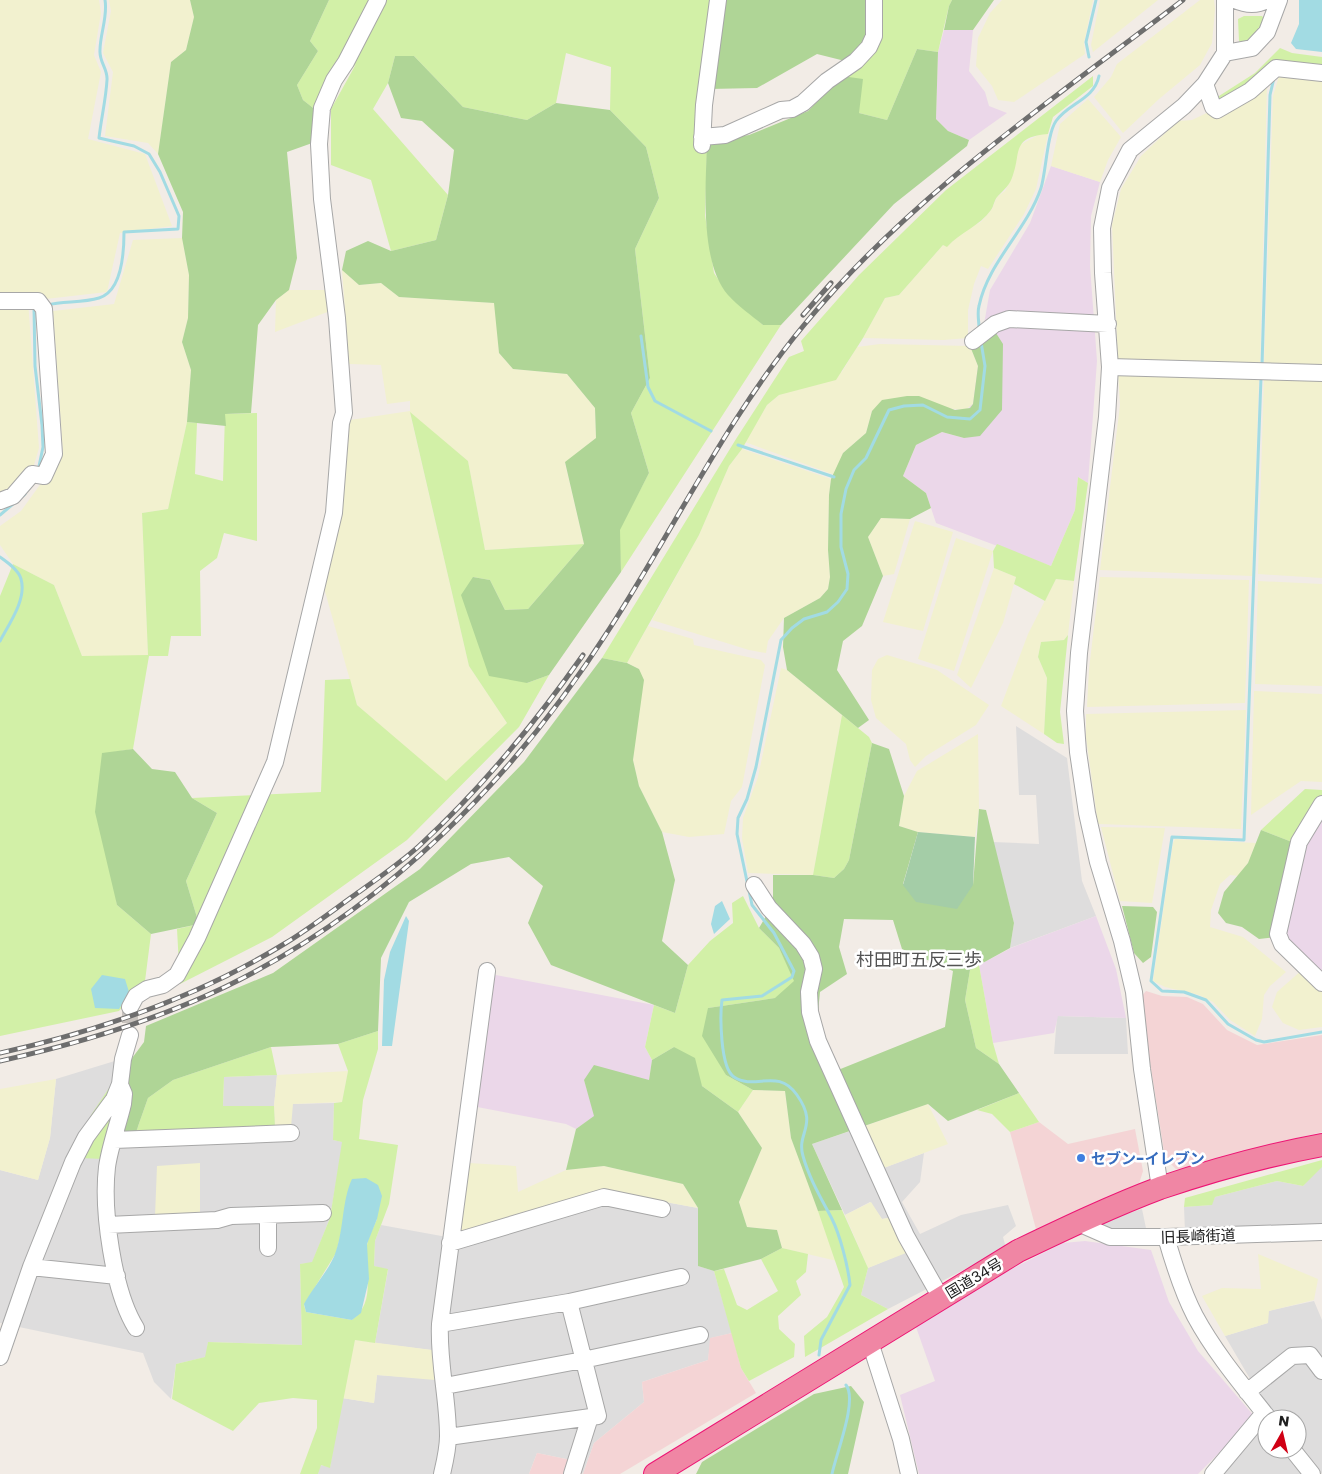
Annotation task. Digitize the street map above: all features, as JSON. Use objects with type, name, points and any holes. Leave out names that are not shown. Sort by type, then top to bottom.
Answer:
[{"type":"highway","name":"国道34号","points":[[654,1474],[683,1466],[870,1342],[1018,1252],[1078,1223],[1160,1188],[1279,1153],[1322,1145]]},
{"type":"street","points":[[130,1006],[136,996],[147,989],[163,985],[177,975],[197,938],[275,762],[288,715],[334,513],[344,413],[337,318],[322,199],[319,144],[322,108],[334,80],[346,62],[378,0]]},
{"type":"street","points":[[718,0],[702,141],[725,135],[781,110],[792,109],[803,103],[827,81],[856,61],[869,47],[874,36],[874,0]]},
{"type":"street","points":[[1160,1188],[1142,1069],[1134,992],[1122,941],[1098,862],[1087,813],[1078,752],[1075,711],[1079,653],[1107,417],[1110,367],[1103,274],[1102,228],[1110,188],[1116,173],[1130,150],[1184,106],[1205,84],[1225,53],[1226,0]]},
{"type":"street","points":[[1235,0],[1245,5],[1260,4],[1267,0]]},
{"type":"street","points":[[1225,53],[1252,48],[1266,32],[1279,0]]},
{"type":"street","points":[[1205,84],[1213,107],[1217,110],[1250,91],[1276,68],[1322,73]]},
{"type":"street","points":[[0,301],[41,305],[54,454],[38,475],[13,496],[0,501]]},
{"type":"street","points":[[979,338],[995,324],[1009,319],[1108,324]]},
{"type":"street","points":[[1110,367],[1322,374]]},
{"type":"street","points":[[1322,804],[1299,842],[1278,934],[1282,944],[1322,983]]},
{"type":"street","points":[[754,885],[769,908],[803,944],[811,957],[814,969],[808,992],[810,1012],[818,1041],[906,1236],[941,1298]]},
{"type":"street","points":[[442,1474],[448,1437],[445,1386],[438,1347],[440,1324],[487,971]]},
{"type":"street","points":[[0,1357],[31,1267],[73,1162],[86,1137],[114,1099],[120,1084],[122,1059],[130,1035]]},
{"type":"street","points":[[120,1084],[124,1094],[123,1104],[108,1165],[105,1192],[108,1225],[118,1276],[124,1299],[136,1328]]},
{"type":"street","points":[[114,1140],[291,1133]]},
{"type":"street","points":[[450,1243],[604,1197],[662,1209]]},
{"type":"street","points":[[108,1225],[217,1220],[231,1216],[323,1213]]},
{"type":"street","points":[[268,1214],[268,1248]]},
{"type":"street","name":"旧長崎街道","points":[[1078,1223],[1110,1237],[1166,1238],[1322,1232]]},
{"type":"street","points":[[1166,1238],[1178,1278],[1195,1316],[1217,1352],[1260,1409]]},
{"type":"street","points":[[31,1267],[118,1276]]},
{"type":"street","points":[[440,1324],[568,1302],[681,1277]]},
{"type":"street","points":[[448,1437],[598,1416],[568,1302]]},
{"type":"street","points":[[445,1386],[583,1360],[700,1334]]},
{"type":"street","points":[[870,1342],[901,1439],[909,1474]]},
{"type":"street","points":[[1247,1392],[1292,1356],[1310,1354],[1322,1371]]},
{"type":"street","points":[[572,1474],[590,1417]]},
{"type":"street","points":[[1213,1474],[1257,1426]]},
{"type":"street","points":[[1300,1459],[1312,1474]]},
{"type":"shaded area","points":[[944,30],[973,30],[969,71],[985,92],[989,106],[1007,113],[969,140],[948,131],[936,119],[938,52]]},
{"type":"shaded area","points":[[1051,166],[1100,182],[1091,216],[1090,266],[1097,361],[1088,483],[1078,477],[1075,510],[1051,566],[936,523],[926,493],[903,476],[916,445],[942,432],[964,438],[990,290],[1030,223]]},
{"type":"shaded area","points":[[1016,726],[1067,758],[1082,881],[1096,916],[1010,948],[1014,923],[993,842],[1039,844],[1036,795],[1019,795]]},
{"type":"shaded area","points":[[1322,812],[1322,975],[1287,942],[1284,927],[1300,848]]},
{"type":"shaded area","points":[[1096,916],[1116,969],[1126,1018],[1058,1016],[1054,1033],[993,1043],[979,965],[1011,948]]},
{"type":"shaded area","points":[[496,975],[654,1005],[645,1047],[652,1060],[649,1080],[584,1080],[595,1116],[576,1129],[566,1124],[472,1106],[488,982]]},
{"type":"shaded area","points":[[1146,991],[1162,996],[1187,997],[1203,1004],[1227,1030],[1257,1045],[1322,1035],[1322,1132],[1256,1148],[1184,1170],[1176,1169],[1165,1158],[1140,998]]},
{"type":"shaded area","points":[[1057,1016],[1126,1018],[1128,1054],[1054,1054]]},
{"type":"shaded area","points":[[118,1060],[111,1133],[223,1107],[224,1077],[277,1075],[274,1106],[275,1127],[293,1104],[334,1103],[333,1140],[343,1142],[330,1218],[312,1263],[300,1264],[302,1345],[208,1342],[206,1357],[176,1364],[171,1399],[154,1382],[143,1353],[0,1323],[0,1170],[38,1180],[50,1138],[56,1079]]},
{"type":"shaded area","points":[[1039,1122],[1068,1144],[1135,1129],[1143,1171],[1138,1187],[1086,1207],[1037,1233],[1010,1132]]},
{"type":"shaded area","points":[[865,1126],[881,1169],[924,1153],[920,1182],[902,1202],[920,1234],[961,1215],[1008,1205],[1016,1226],[1003,1237],[1006,1248],[888,1309],[861,1295],[868,1268],[906,1252],[893,1217],[882,1219],[870,1202],[845,1215],[812,1144]]},
{"type":"shaded area","points":[[1319,1167],[1322,1167],[1322,1227],[1185,1232],[1184,1207],[1211,1205],[1215,1197],[1277,1181],[1303,1186]]},
{"type":"shaded area","points":[[600,1190],[698,1208],[698,1266],[714,1271],[732,1333],[711,1338],[708,1360],[642,1382],[644,1402],[594,1443],[583,1474],[571,1460],[537,1453],[529,1474],[318,1474],[320,1465],[330,1467],[342,1398],[374,1403],[377,1375],[435,1379],[431,1350],[375,1343],[388,1270],[374,1266],[375,1241],[381,1225],[447,1237]]},
{"type":"shaded area","points":[[1142,1209],[1147,1233],[1103,1230],[1099,1222]]},
{"type":"shaded area","points":[[1085,1241],[1151,1250],[1169,1302],[1198,1351],[1255,1417],[1198,1474],[919,1474],[900,1395],[935,1381],[916,1327],[988,1281],[1063,1243]]},
{"type":"shaded area","points":[[1314,1301],[1322,1320],[1322,1474],[1307,1455],[1307,1409],[1270,1409],[1260,1396],[1225,1336],[1268,1323],[1268,1311]]},
{"type":"shaded area","points":[[732,1333],[741,1368],[756,1393],[620,1474],[583,1474],[594,1443],[644,1402],[642,1382],[708,1360],[710,1338]]},
{"type":"shaded area","points":[[1255,1417],[1257,1419],[1257,1459],[1289,1459],[1301,1474],[1208,1474]]},
{"type":"shaded area","points":[[537,1453],[571,1460],[582,1474],[529,1474]]},
{"type":"green space","points":[[0,0],[99,0],[101,13],[94,55],[101,72],[88,139],[145,154],[172,226],[120,233],[107,292],[28,301],[39,448],[34,465],[11,501],[0,508]]},
{"type":"green space","points":[[109,0],[190,0],[194,17],[186,50],[171,62],[158,154],[148,143],[105,136],[113,72],[103,53],[111,11]]},
{"type":"green space","points":[[190,0],[329,0],[310,41],[318,51],[297,85],[303,100],[317,111],[315,142],[287,152],[297,258],[289,290],[276,300],[258,325],[251,413],[225,414],[226,426],[187,422],[191,370],[182,342],[188,318],[189,275],[182,238],[183,212],[158,154],[171,62],[186,50],[194,17]]},
{"type":"green space","points":[[329,0],[723,0],[709,89],[705,215],[714,273],[728,294],[763,325],[781,325],[621,572],[619,530],[649,473],[631,413],[650,378],[635,249],[659,198],[646,147],[610,110],[611,67],[566,53],[556,103],[527,120],[463,107],[414,56],[395,56],[388,83],[373,109],[448,195],[436,240],[391,251],[371,180],[331,165],[331,109],[356,64],[317,111],[303,100],[297,85],[318,51],[310,41]]},
{"type":"green space","points":[[723,0],[870,0],[870,28],[865,41],[845,61],[817,54],[757,88],[709,89]]},
{"type":"green space","points":[[870,0],[952,0],[938,52],[917,49],[887,120],[859,113],[842,76]]},
{"type":"green space","points":[[952,0],[994,0],[973,30],[944,30]]},
{"type":"green space","points":[[1002,0],[1093,0],[1084,43],[1085,54],[1014,102],[998,100],[992,86],[976,66],[978,38],[990,13]]},
{"type":"green space","points":[[1100,0],[1158,0],[1093,52],[1091,45]]},
{"type":"green space","points":[[1200,0],[1214,0],[1215,9],[1212,43],[1200,65],[1159,99],[1123,133],[1094,97],[1111,77],[1117,64]]},
{"type":"green space","points":[[1244,16],[1262,16],[1265,20],[1259,34],[1244,45],[1239,41],[1238,19]]},
{"type":"green space","points":[[1280,48],[1292,53],[1322,57],[1322,69],[1261,78],[1217,101],[1219,96],[1255,73]]},
{"type":"green space","points":[[917,49],[938,52],[936,119],[948,131],[969,140],[967,146],[894,204],[781,325],[763,325],[728,295],[719,281],[712,263],[706,222],[707,142],[749,135],[808,111],[842,76],[863,79],[859,113],[887,120]]},
{"type":"green space","points":[[395,56],[414,56],[463,107],[527,120],[556,103],[610,110],[646,147],[659,198],[635,249],[650,378],[631,413],[649,473],[620,530],[621,572],[549,675],[527,683],[489,676],[461,595],[473,577],[490,580],[505,610],[528,609],[584,544],[565,462],[596,438],[595,408],[567,374],[513,369],[499,353],[494,303],[399,297],[381,283],[359,285],[342,270],[346,251],[368,241],[391,251],[436,240],[448,195],[454,150],[422,121],[401,118],[388,83]]},
{"type":"green space","points":[[1093,76],[1093,86],[1053,117],[1048,134],[1028,138],[1023,142],[1018,152],[1010,182],[986,216],[947,247],[943,245],[899,295],[885,298],[863,338],[836,380],[779,395],[767,405],[742,449],[729,466],[699,535],[627,663],[602,658],[736,439],[789,357],[804,351],[801,341],[859,275],[946,190]]},
{"type":"green space","points":[[1279,76],[1322,80],[1322,367],[1264,367],[1273,96]]},
{"type":"green space","points":[[1267,84],[1260,368],[1118,362],[1112,225],[1121,189],[1141,156],[1178,121],[1192,120]]},
{"type":"green space","points":[[1088,99],[1121,137],[1108,160],[1100,182],[1051,166],[1060,124]]},
{"type":"green space","points":[[1040,134],[1048,134],[1036,189],[1024,214],[988,269],[981,266],[974,284],[968,310],[968,338],[943,340],[863,338],[885,298],[899,295],[943,245],[947,246],[967,229],[981,222],[992,209],[997,197],[1005,191],[1013,175],[1017,151],[1020,145]]},
{"type":"green space","points":[[182,238],[189,275],[188,318],[182,342],[191,370],[187,422],[168,509],[142,513],[148,656],[82,656],[54,585],[13,564],[0,545],[0,526],[21,511],[63,453],[53,311],[114,304],[133,240]]},
{"type":"green space","points":[[342,270],[359,285],[381,283],[399,297],[495,303],[499,353],[513,369],[567,374],[595,408],[596,438],[565,463],[584,544],[485,550],[468,461],[410,413],[469,666],[507,723],[446,782],[357,705],[324,588],[342,505],[350,420],[410,411],[410,401],[387,404],[381,365],[349,364]]},
{"type":"green space","points":[[289,290],[329,290],[330,311],[275,332],[276,300]]},
{"type":"green space","points":[[996,333],[1003,344],[1002,410],[980,436],[964,438],[942,432],[916,445],[903,476],[926,493],[931,508],[910,519],[881,518],[868,537],[883,576],[862,626],[843,641],[837,670],[869,720],[858,728],[787,670],[783,647],[784,618],[820,598],[828,589],[830,577],[828,550],[831,479],[843,453],[866,433],[872,411],[882,400],[919,396],[955,410],[970,408],[973,404],[978,366],[970,346]]},
{"type":"green space","points":[[880,344],[970,346],[978,366],[973,404],[965,410],[945,408],[936,403],[872,411],[866,433],[843,453],[835,475],[745,442],[767,405],[779,395],[842,372],[857,347]]},
{"type":"green space","points":[[1118,371],[1259,377],[1252,576],[1100,570],[1120,405]]},
{"type":"green space","points":[[1264,377],[1322,378],[1322,578],[1258,574]]},
{"type":"green space","points":[[410,412],[468,461],[485,550],[584,544],[528,609],[505,610],[490,580],[473,577],[527,683],[549,675],[519,727],[407,840],[272,937],[180,984],[177,929],[199,924],[186,881],[217,813],[192,798],[321,792],[325,680],[350,679],[357,705],[446,781],[507,723],[469,666]]},
{"type":"green space","points":[[257,413],[257,541],[224,533],[217,558],[200,571],[201,636],[171,636],[168,656],[149,656],[133,749],[102,754],[117,905],[151,934],[145,981],[119,1011],[0,1036],[0,596],[13,564],[54,585],[82,656],[148,655],[142,513],[168,509],[187,422],[197,423],[195,474],[223,481],[225,414]]},
{"type":"green space","points":[[742,449],[831,479],[828,550],[830,577],[828,589],[820,598],[784,618],[768,641],[766,653],[749,650],[652,620],[699,535],[729,466]]},
{"type":"green space","points":[[1078,477],[1088,483],[1074,581],[1056,579],[1045,601],[1014,584],[1016,577],[994,568],[993,551],[997,544],[1051,566],[1075,510]]},
{"type":"green space","points":[[881,518],[910,519],[894,574],[883,576],[868,537]]},
{"type":"green space","points":[[915,521],[953,532],[923,631],[883,622]]},
{"type":"green space","points":[[956,538],[993,551],[954,671],[918,659]]},
{"type":"green space","points":[[994,568],[1016,577],[1003,623],[971,688],[957,675]]},
{"type":"green space","points":[[1100,577],[1249,580],[1245,703],[1087,707],[1089,669]]},
{"type":"green space","points":[[1056,579],[1074,581],[1068,635],[1064,640],[1041,642],[1038,657],[1047,678],[1044,734],[1001,706],[1028,634]]},
{"type":"green space","points":[[1258,581],[1322,584],[1322,686],[1255,684]]},
{"type":"green space","points":[[648,626],[693,639],[694,645],[761,660],[765,665],[742,787],[731,801],[724,834],[689,837],[662,832],[639,786],[633,760],[639,669],[627,663]]},
{"type":"green space","points":[[1068,635],[1060,712],[1064,744],[1057,743],[1044,734],[1047,678],[1038,657],[1041,642],[1064,640]]},
{"type":"green space","points":[[887,655],[937,670],[989,705],[976,725],[926,756],[915,767],[910,760],[906,744],[876,718],[871,700],[872,670],[878,659]]},
{"type":"green space","points":[[602,658],[627,663],[639,669],[644,680],[633,760],[639,786],[662,832],[675,880],[662,941],[688,965],[675,1013],[551,965],[528,923],[543,886],[509,857],[471,864],[409,902],[381,958],[378,1031],[338,1044],[271,1047],[173,1080],[148,1098],[136,1132],[119,1132],[129,1087],[127,1065],[144,1042],[146,1026],[273,973],[420,869],[524,762]]},
{"type":"green space","points":[[781,668],[787,670],[842,715],[813,875],[748,873],[742,838],[743,818],[758,777]]},
{"type":"green space","points":[[1254,691],[1322,694],[1322,782],[1301,781],[1251,815]]},
{"type":"green space","points":[[1246,710],[1241,829],[1098,824],[1086,737],[1086,714]]},
{"type":"green space","points":[[842,715],[869,737],[872,743],[849,860],[844,869],[834,878],[813,875]]},
{"type":"green space","points":[[978,734],[979,809],[975,837],[918,832],[899,826],[904,796],[917,771]]},
{"type":"green space","points":[[872,743],[889,749],[904,796],[899,826],[918,832],[903,884],[973,885],[979,809],[986,810],[1014,923],[1010,948],[970,970],[965,1000],[976,1048],[999,1064],[1019,1093],[948,1121],[928,1104],[812,1144],[842,1210],[818,1211],[791,1138],[785,1091],[753,1090],[726,1075],[702,1036],[708,1008],[775,998],[794,981],[779,948],[759,928],[773,904],[773,875],[813,875],[834,878],[844,869],[849,860]],"holes":[[[844,919],[893,920],[902,949],[953,971],[945,1027],[838,1070],[817,1022],[820,992],[847,974],[839,947]]]},
{"type":"green space","points":[[133,749],[152,769],[175,772],[192,798],[217,813],[186,881],[199,924],[151,934],[117,905],[95,812],[102,753]]},
{"type":"green space","points":[[1305,789],[1322,790],[1322,797],[1292,842],[1261,830]]},
{"type":"green space","points":[[1101,827],[1165,828],[1152,903],[1120,901]]},
{"type":"green space","points":[[1261,830],[1292,842],[1276,937],[1259,939],[1242,927],[1226,923],[1218,913],[1224,892],[1248,863]]},
{"type":"green space","points":[[918,832],[975,837],[973,885],[957,909],[916,902],[903,885]]},
{"type":"green space","points":[[1175,839],[1256,843],[1248,863],[1238,876],[1230,875],[1220,884],[1211,910],[1210,927],[1243,937],[1286,972],[1270,986],[1264,995],[1262,1019],[1255,1036],[1230,1020],[1213,1002],[1199,995],[1165,987],[1153,981]]},
{"type":"green space","points":[[743,896],[759,928],[779,948],[795,981],[776,998],[708,1008],[726,1075],[753,1090],[738,1112],[702,1086],[674,1047],[652,1060],[645,1047],[654,1005],[675,1013],[688,965],[710,941],[733,923],[732,903]]},
{"type":"green space","points":[[1122,906],[1153,907],[1157,912],[1151,957],[1143,963],[1134,953]]},
{"type":"green space","points":[[979,965],[993,1043],[999,1064],[976,1048],[965,1000],[970,970]]},
{"type":"green space","points":[[1302,970],[1322,989],[1322,1027],[1299,1030],[1283,1023],[1272,1007],[1277,992]]},
{"type":"green space","points":[[378,1031],[378,1049],[363,1100],[359,1139],[398,1145],[389,1204],[375,1241],[374,1266],[388,1269],[375,1343],[355,1340],[330,1468],[321,1465],[318,1474],[300,1474],[317,1428],[317,1400],[293,1398],[259,1403],[233,1431],[172,1399],[176,1364],[205,1357],[208,1342],[302,1345],[300,1264],[312,1262],[330,1218],[342,1142],[333,1140],[334,1103],[342,1102],[348,1071],[338,1044]],"holes":[[[377,1219],[367,1245],[367,1294],[360,1312],[352,1320],[306,1312],[304,1305],[336,1253],[343,1225]]]},
{"type":"green space","points":[[271,1047],[277,1075],[224,1077],[223,1106],[274,1106],[275,1128],[136,1132],[148,1098],[173,1080]]},
{"type":"green space","points":[[674,1047],[695,1058],[702,1086],[738,1112],[762,1148],[739,1202],[747,1227],[777,1230],[782,1248],[761,1259],[714,1271],[698,1266],[698,1208],[683,1184],[604,1166],[566,1170],[576,1129],[594,1116],[584,1080],[594,1065],[649,1080],[652,1060]]},
{"type":"green space","points":[[127,1065],[129,1087],[103,1159],[80,1158],[91,1115],[119,1073]]},
{"type":"green space","points":[[348,1071],[342,1102],[293,1104],[291,1127],[275,1128],[274,1106],[277,1075]]},
{"type":"green space","points":[[56,1079],[50,1138],[38,1180],[0,1170],[0,1089]]},
{"type":"green space","points":[[753,1090],[785,1091],[791,1138],[837,1261],[782,1248],[777,1230],[747,1227],[739,1202],[762,1148],[738,1112]]},
{"type":"green space","points":[[1019,1093],[1039,1122],[1010,1132],[992,1114],[977,1110]]},
{"type":"green space","points":[[928,1104],[948,1144],[881,1169],[865,1126]]},
{"type":"green space","points":[[1322,1160],[1322,1167],[1303,1186],[1277,1181],[1215,1197],[1212,1205],[1184,1207],[1185,1198]]},
{"type":"green space","points":[[200,1163],[200,1215],[155,1216],[157,1166]]},
{"type":"green space","points":[[469,1163],[516,1166],[518,1192],[566,1170],[604,1166],[683,1184],[698,1208],[600,1190],[457,1234]]},
{"type":"green space","points":[[871,1202],[882,1219],[893,1217],[906,1253],[868,1268],[845,1215]]},
{"type":"green space","points":[[842,1210],[868,1268],[861,1295],[888,1309],[805,1357],[804,1336],[827,1317],[844,1287],[818,1211]]},
{"type":"green space","points":[[782,1248],[808,1254],[806,1272],[796,1281],[801,1295],[778,1316],[779,1329],[795,1344],[794,1357],[749,1381],[741,1368],[714,1271],[724,1269],[737,1305],[747,1310],[778,1291],[761,1259]]},
{"type":"green space","points":[[1258,1254],[1318,1279],[1314,1300],[1269,1311],[1268,1323],[1225,1336],[1202,1296],[1222,1288],[1261,1289]]},
{"type":"green space","points":[[355,1340],[432,1350],[435,1380],[377,1375],[374,1403],[342,1398]]},
{"type":"green space","points":[[851,1386],[864,1402],[848,1474],[696,1474],[702,1462],[814,1394]]},
{"type":"water","points":[[1299,0],[1322,0],[1322,52],[1296,49],[1291,43],[1299,24]]},
{"type":"water","points":[[722,901],[730,919],[714,934],[711,924],[715,906]]},
{"type":"water","points":[[406,916],[409,921],[392,1046],[382,1046],[384,980],[390,952]]},
{"type":"water","points":[[102,975],[125,979],[129,992],[119,1009],[95,1008],[91,989]]},
{"type":"water","points":[[366,1178],[378,1185],[382,1196],[377,1219],[367,1244],[369,1279],[361,1313],[352,1320],[306,1312],[304,1304],[334,1257],[346,1196],[352,1179]]},
{"type":"waterway","points":[[47,305],[93,300],[107,294],[113,288],[120,270],[124,232],[178,229],[179,216],[160,172],[149,154],[134,146],[99,138],[107,80],[100,54],[106,6],[105,0]]},
{"type":"waterway","points":[[1089,57],[1086,42],[1096,0]]},
{"type":"waterway","points":[[979,328],[978,309],[984,290],[999,260],[1027,218],[1041,188],[1053,127],[1061,115],[1092,91],[1099,76]]},
{"type":"waterway","points":[[1262,366],[1270,95],[1274,78]]},
{"type":"waterway","points":[[34,307],[35,366],[43,447],[38,471]]},
{"type":"waterway","points":[[641,336],[648,387],[655,401],[711,431]]},
{"type":"waterway","points":[[819,1355],[821,1340],[850,1285],[846,1260],[838,1233],[812,1180],[803,1156],[802,1141],[807,1122],[806,1114],[797,1095],[782,1082],[750,1082],[734,1077],[729,1072],[722,1041],[722,1000],[762,996],[792,977],[794,971],[774,933],[752,905],[737,834],[738,818],[747,799],[756,767],[781,640],[804,619],[827,612],[838,602],[847,589],[848,574],[841,547],[841,514],[846,489],[854,470],[866,458],[889,410],[904,406],[923,405],[947,417],[970,419],[980,410],[985,366],[981,342]]},
{"type":"waterway","points":[[1261,378],[1244,840],[1172,837],[1151,981],[1162,991],[1184,992],[1206,1000],[1228,1024],[1256,1040],[1264,1042],[1322,1032]]},
{"type":"waterway","points":[[738,445],[834,477]]},
{"type":"waterway","points":[[0,515],[25,494]]},
{"type":"waterway","points":[[0,557],[18,572],[22,587],[22,595],[16,611],[0,641]]},
{"type":"waterway","points":[[832,1474],[848,1414],[849,1392],[846,1385]]},
{"type":"tunnel","points":[[130,1007],[130,1035]]},
{"type":"railway","points":[[0,1061],[58,1047],[143,1021],[225,987],[284,955],[340,919],[393,879],[489,787],[532,737],[573,684],[634,590],[750,397],[804,325],[845,278],[889,234],[984,152],[1183,0]]},
{"type":"railway","points":[[803,315],[831,283]]},
{"type":"railway","points":[[0,1053],[111,1023],[182,996],[251,963],[302,932],[396,865],[442,825],[526,731],[583,655]]},
{"type":"place","name":"セブン-イレブン","points":[[1081,1158]]},
{"type":"district","name":"村田町五反三歩","points":[[919,959]]}]
